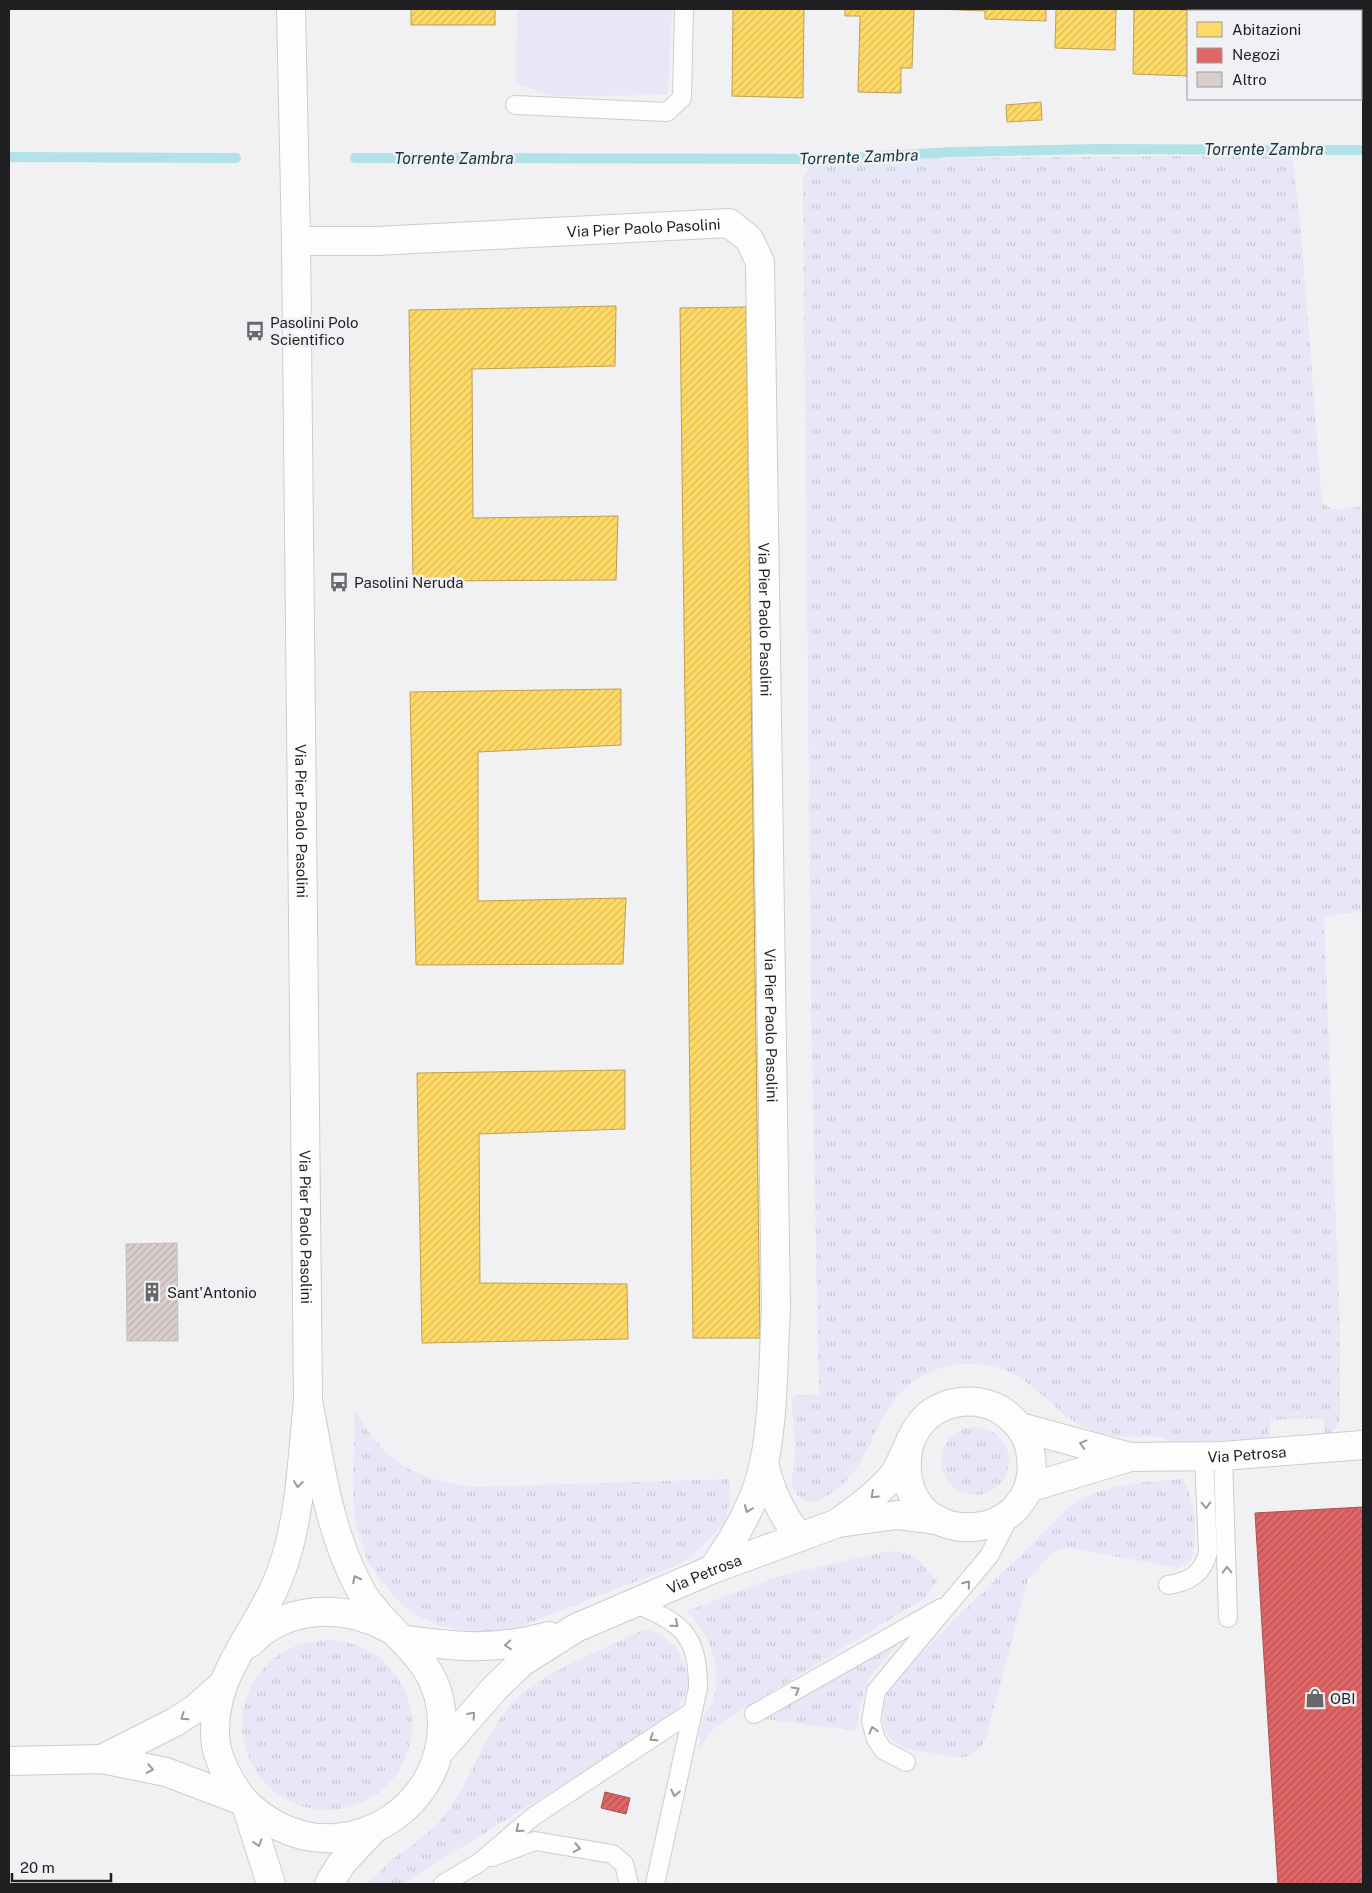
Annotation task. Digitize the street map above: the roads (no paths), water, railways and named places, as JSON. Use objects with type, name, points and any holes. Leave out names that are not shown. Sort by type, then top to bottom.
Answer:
[{"type":"street","name":"Via Pier Paolo Pasolini","points":[[291,9],[296,241],[308,1401],[294,1524],[283,1567],[273,1593],[225,1677],[215,1716],[217,1747],[227,1777],[245,1802],[268,1820],[291,1833],[310,1838],[349,1837],[372,1831],[395,1818],[415,1799],[430,1777],[440,1751],[442,1721],[437,1691],[424,1663],[368,1602],[349,1567],[332,1523],[308,1401]]},
{"type":"street","name":"Via Pier Paolo Pasolini","points":[[296,241],[376,241],[729,223],[749,240],[760,262],[776,1309],[764,1463],[748,1512],[734,1539],[713,1569]]},
{"type":"street","name":"Via Petrosa","points":[[440,1751],[495,1688],[522,1662],[572,1630],[631,1602],[713,1569],[838,1523],[897,1515],[938,1520],[958,1527],[975,1528],[991,1525],[1012,1511],[1028,1488],[1031,1479],[1032,1461],[1027,1439],[1020,1428],[1004,1412],[980,1402],[956,1402],[930,1414],[918,1426],[893,1476],[872,1498],[838,1523]]},
{"type":"street","name":"Via Petrosa","points":[[1020,1428],[1130,1457],[1214,1456],[1363,1445]]},
{"type":"street","name":"Via Petrosa","points":[[910,1441],[906,1460],[910,1488],[925,1511],[938,1520]]},
{"type":"street","name":"Via Petrosa","points":[[1028,1488],[1130,1457]]},
{"type":"street","name":"Via Pier Paolo Pasolini","points":[[764,1463],[771,1489],[781,1513],[799,1537]]},
{"type":"street","name":"Via Pier Paolo Pasolini","points":[[225,1677],[241,1651],[255,1637],[278,1622],[303,1613],[330,1610],[357,1614],[400,1636]]},
{"type":"street","name":"Via Petrosa","points":[[400,1636],[470,1648],[518,1644],[572,1630]]},
{"type":"street","points":[[102,1759],[175,1722],[195,1709],[225,1677]]},
{"type":"street","points":[[9,1761],[102,1759],[166,1772],[245,1802]]},
{"type":"street","name":"Via Pier Paolo Pasolini","points":[[245,1802],[271,1884]]},
{"type":"street","name":"Via Pier Paolo Pasolini","points":[[329,1884],[341,1864],[372,1831]]},
{"type":"lane","points":[[515,105],[667,112],[682,98],[684,9]]},
{"type":"lane","points":[[1168,1585],[1192,1578],[1202,1569],[1206,1561],[1214,1456]]},
{"type":"lane","points":[[1214,1456],[1228,1618]]},
{"type":"lane","points":[[906,1762],[883,1750],[876,1739],[871,1721],[876,1691],[989,1556],[1012,1511]]},
{"type":"lane","points":[[754,1714],[952,1601]]},
{"type":"lane","points":[[631,1602],[669,1618],[691,1641],[698,1665],[698,1688],[694,1711],[655,1884]]},
{"type":"lane","points":[[443,1884],[480,1862],[534,1816],[694,1711]]},
{"type":"lane","points":[[480,1862],[535,1841],[612,1854],[624,1864],[629,1884]]},
{"type":"waterway","name":"Torrente Zambra","points":[[355,158],[825,159],[953,152],[1099,149],[1363,150]]},
{"type":"waterway","name":"Torrente Zambra","points":[[9,157],[236,158]]},
{"type":"place","name":"Pasolini Polo Scientifico","points":[[255,331]]},
{"type":"place","name":"Pasolini Neruda","points":[[339,582]]},
{"type":"place","name":"Sant'Antonio","points":[[152,1292]]},
{"type":"place","name":"OBI","points":[[1315,1698]]}]
